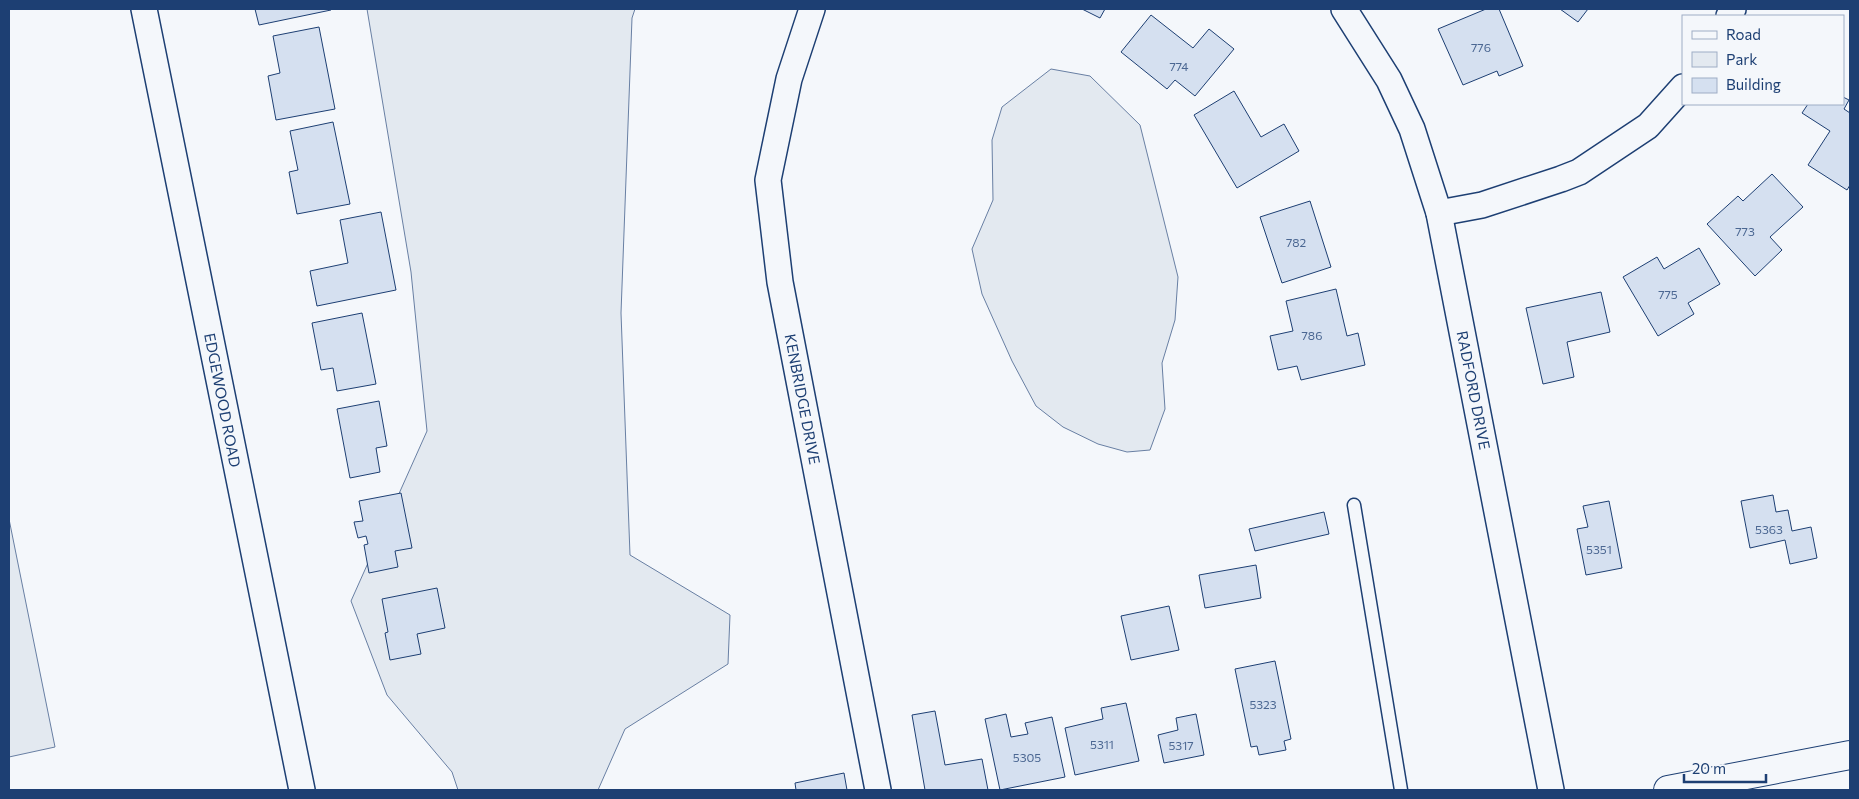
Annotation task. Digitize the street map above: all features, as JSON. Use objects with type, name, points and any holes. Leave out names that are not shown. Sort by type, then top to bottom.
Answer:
[{"type":"main road","points":[[1668,790],[1850,755]]},
{"type":"street","name":"EDGEWOOD ROAD","points":[[144,9],[302,790]]},
{"type":"street","name":"KENBRIDGE DRIVE","points":[[812,9],[789,79],[768,180],[780,282],[878,790]]},
{"type":"street","name":"RADFORD DRIVE","points":[[1344,9],[1389,80],[1412,129],[1439,213],[1551,790]]},
{"type":"street","points":[[1439,213],[1482,205],[1580,172],[1648,126],[1682,88]]},
{"type":"lane","points":[[1354,505],[1401,790]]},
{"type":"green space","points":[[367,9],[635,9],[632,18],[621,313],[630,555],[730,615],[728,664],[625,729],[598,790],[458,790],[452,772],[387,695],[351,601],[427,431],[411,272]]},
{"type":"green space","points":[[1051,69],[1090,76],[1140,125],[1178,277],[1175,320],[1162,363],[1165,409],[1150,450],[1127,452],[1098,444],[1063,427],[1036,406],[1012,361],[982,294],[972,249],[993,200],[992,140],[1002,107]]},
{"type":"green space","points":[[9,519],[55,747],[9,757]]},
{"type":"building","points":[[255,9],[330,9],[331,10],[259,25]]},
{"type":"building","points":[[1082,9],[1105,9],[1100,18]]},
{"type":"building","points":[[1486,9],[1499,9],[1523,66],[1499,76],[1497,71],[1463,85],[1438,29]]},
{"type":"building","points":[[1560,9],[1588,9],[1578,22]]},
{"type":"building","points":[[1151,15],[1193,48],[1209,29],[1234,49],[1195,96],[1175,80],[1167,89],[1121,52]]},
{"type":"building","points":[[319,27],[335,109],[276,120],[268,76],[280,73],[273,36]]},
{"type":"building","points":[[1234,91],[1261,137],[1284,124],[1299,151],[1237,188],[1194,115]]},
{"type":"building","points":[[1844,98],[1849,100],[1844,109],[1850,113],[1850,185],[1847,190],[1808,165],[1830,131],[1802,113],[1807,105],[1844,105]]},
{"type":"building","points":[[333,122],[350,204],[297,214],[289,172],[298,170],[290,131]]},
{"type":"building","points":[[1772,174],[1803,207],[1770,237],[1782,250],[1755,276],[1707,224],[1738,196],[1743,201]]},
{"type":"building","points":[[1310,201],[1331,267],[1282,283],[1260,217]]},
{"type":"building","points":[[381,212],[396,290],[317,306],[310,271],[348,263],[340,220]]},
{"type":"building","points":[[1699,248],[1720,284],[1688,303],[1694,314],[1658,336],[1623,277],[1657,257],[1664,269]]},
{"type":"building","points":[[1336,289],[1347,336],[1358,333],[1365,365],[1301,380],[1297,366],[1278,370],[1270,336],[1293,331],[1286,301]]},
{"type":"building","points":[[1601,292],[1610,332],[1567,342],[1574,377],[1543,384],[1526,308]]},
{"type":"building","points":[[362,313],[376,384],[337,391],[333,368],[321,370],[312,323]]},
{"type":"building","points":[[379,401],[387,446],[376,448],[380,472],[350,478],[337,409]]},
{"type":"building","points":[[401,493],[412,548],[395,551],[398,567],[369,573],[364,545],[368,544],[366,536],[358,538],[354,522],[363,521],[359,501]]},
{"type":"building","points":[[1773,495],[1776,512],[1788,510],[1792,531],[1811,527],[1817,558],[1790,564],[1785,540],[1750,548],[1741,501]]},
{"type":"building","points":[[1609,501],[1622,568],[1586,575],[1577,529],[1588,527],[1583,506]]},
{"type":"building","points":[[1324,512],[1329,534],[1255,551],[1249,529]]},
{"type":"building","points":[[1256,565],[1261,598],[1205,608],[1199,575]]},
{"type":"building","points":[[437,588],[445,628],[417,634],[421,654],[390,660],[385,633],[388,632],[382,599]]},
{"type":"building","points":[[1169,606],[1179,650],[1131,660],[1121,616]]},
{"type":"building","points":[[1275,661],[1291,739],[1284,741],[1286,750],[1259,755],[1257,746],[1251,747],[1235,669]]},
{"type":"building","points":[[1126,703],[1139,761],[1075,775],[1065,728],[1103,719],[1101,708]]},
{"type":"building","points":[[935,711],[945,765],[982,759],[988,790],[925,790],[912,715]]},
{"type":"building","points":[[1006,714],[1011,737],[1028,734],[1025,723],[1052,717],[1065,777],[1000,790],[985,719]]},
{"type":"building","points":[[1196,714],[1204,755],[1164,763],[1158,735],[1178,730],[1176,718]]},
{"type":"building","points":[[844,773],[847,790],[796,790],[795,783]]}]
